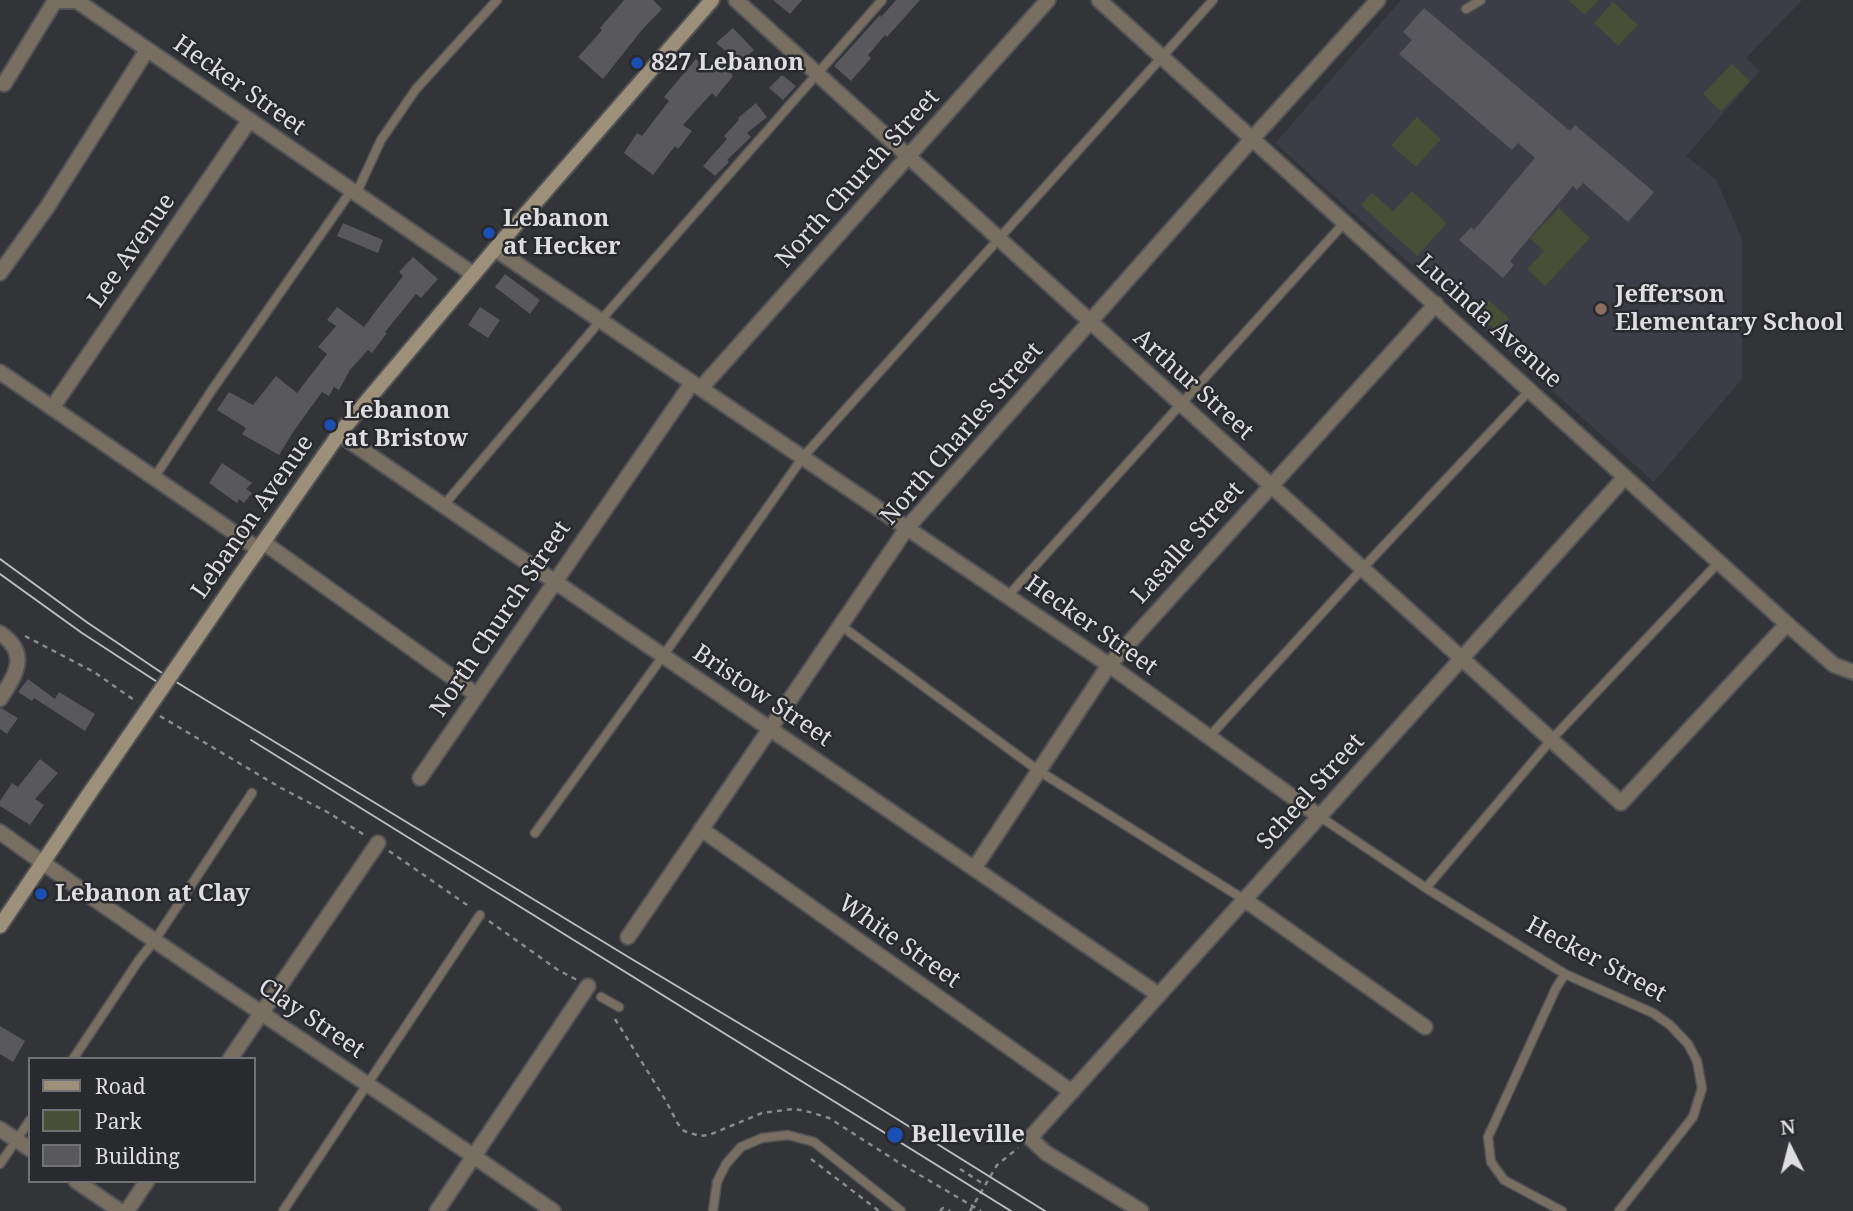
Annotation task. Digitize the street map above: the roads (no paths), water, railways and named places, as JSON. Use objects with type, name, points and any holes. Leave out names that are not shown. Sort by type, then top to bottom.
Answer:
[{"type":"main road","name":"Lebanon Avenue","points":[[0,926],[339,434],[473,274],[712,0]]},
{"type":"street","name":"Arthur Street","points":[[736,0],[1621,803],[1787,624]]},
{"type":"street","name":"North Church Street","points":[[420,778],[554,581],[696,386],[909,157],[1048,0]]},
{"type":"street","name":"Lucinda Avenue","points":[[1099,0],[1787,624],[1834,665],[1853,673]]},
{"type":"street","name":"North Charles Street","points":[[628,937],[907,528],[1378,0]]},
{"type":"street","name":"Hecker Street","points":[[4,83],[55,1],[76,1],[473,274]]},
{"type":"street","points":[[0,273],[48,206],[147,50]]},
{"type":"street","name":"Lee Avenue","points":[[52,408],[249,121]]},
{"type":"street","name":"Hecker Street","points":[[495,249],[1109,665],[1319,817]]},
{"type":"street","name":"Lasalle Street","points":[[975,867],[1109,665],[1436,304]]},
{"type":"street","points":[[0,372],[154,478],[261,545],[477,695]]},
{"type":"street","name":"Bristow Street","points":[[339,434],[1159,995]]},
{"type":"street","name":"Scheel Street","points":[[1141,1211],[1046,1153],[1030,1138],[1625,477]]},
{"type":"street","points":[[0,633],[14,647],[18,668],[0,699]]},
{"type":"street","name":"White Street","points":[[701,829],[1072,1092]]},
{"type":"street","name":"Clay Street","points":[[0,832],[553,1211]]},
{"type":"street","points":[[231,1057],[378,843]]},
{"type":"street","points":[[1245,900],[1425,1027]]},
{"type":"street","points":[[436,1211],[588,986]]},
{"type":"street","points":[[0,1129],[28,1148]]},
{"type":"street","points":[[79,1183],[120,1211]]},
{"type":"street","points":[[127,1211],[146,1183]]},
{"type":"lane","points":[[154,478],[212,390],[354,192],[381,140],[416,89],[497,0]]},
{"type":"lane","points":[[443,506],[601,320],[882,0]]},
{"type":"lane","points":[[535,833],[803,457],[1213,0]]},
{"type":"lane","points":[[1466,9],[1481,0]]},
{"type":"lane","points":[[1008,596],[1345,222]]},
{"type":"lane","points":[[1209,737],[1530,390]]},
{"type":"lane","points":[[1426,888],[1551,740],[1719,562]]},
{"type":"lane","points":[[840,625],[1039,771],[1245,900]]},
{"type":"lane","points":[[74,1057],[252,793]]},
{"type":"lane","name":"Hecker Street","points":[[1319,817],[1426,888],[1565,974],[1653,1013],[1670,1025],[1688,1044],[1697,1061],[1702,1088],[1693,1117],[1619,1211]]},
{"type":"lane","points":[[283,1211],[480,915]]},
{"type":"lane","points":[[1562,1211],[1504,1180],[1491,1162],[1488,1137],[1556,988],[1565,974]]},
{"type":"lane","points":[[601,997],[619,1007]]},
{"type":"lane","points":[[0,1164],[28,1123]]},
{"type":"lane","points":[[713,1211],[717,1182],[726,1164],[741,1147],[762,1138],[788,1135],[814,1142],[901,1211]]},
{"type":"tram line","points":[[0,559],[168,677],[844,1086],[1045,1211]]},
{"type":"tram line","points":[[0,574],[82,633],[165,687]]},
{"type":"tram line","points":[[251,740],[1011,1211]]},
{"type":"place","name":"827 Lebanon","points":[[637,63]]},
{"type":"place","name":"Lebanon at Hecker","points":[[489,233]]},
{"type":"place","name":"Jefferson Elementary School","points":[[1601,309]]},
{"type":"place","name":"Lebanon at Bristow","points":[[330,425]]},
{"type":"place","name":"Lebanon at Clay","points":[[41,894]]},
{"type":"place","name":"Belleville","points":[[895,1135]]}]
